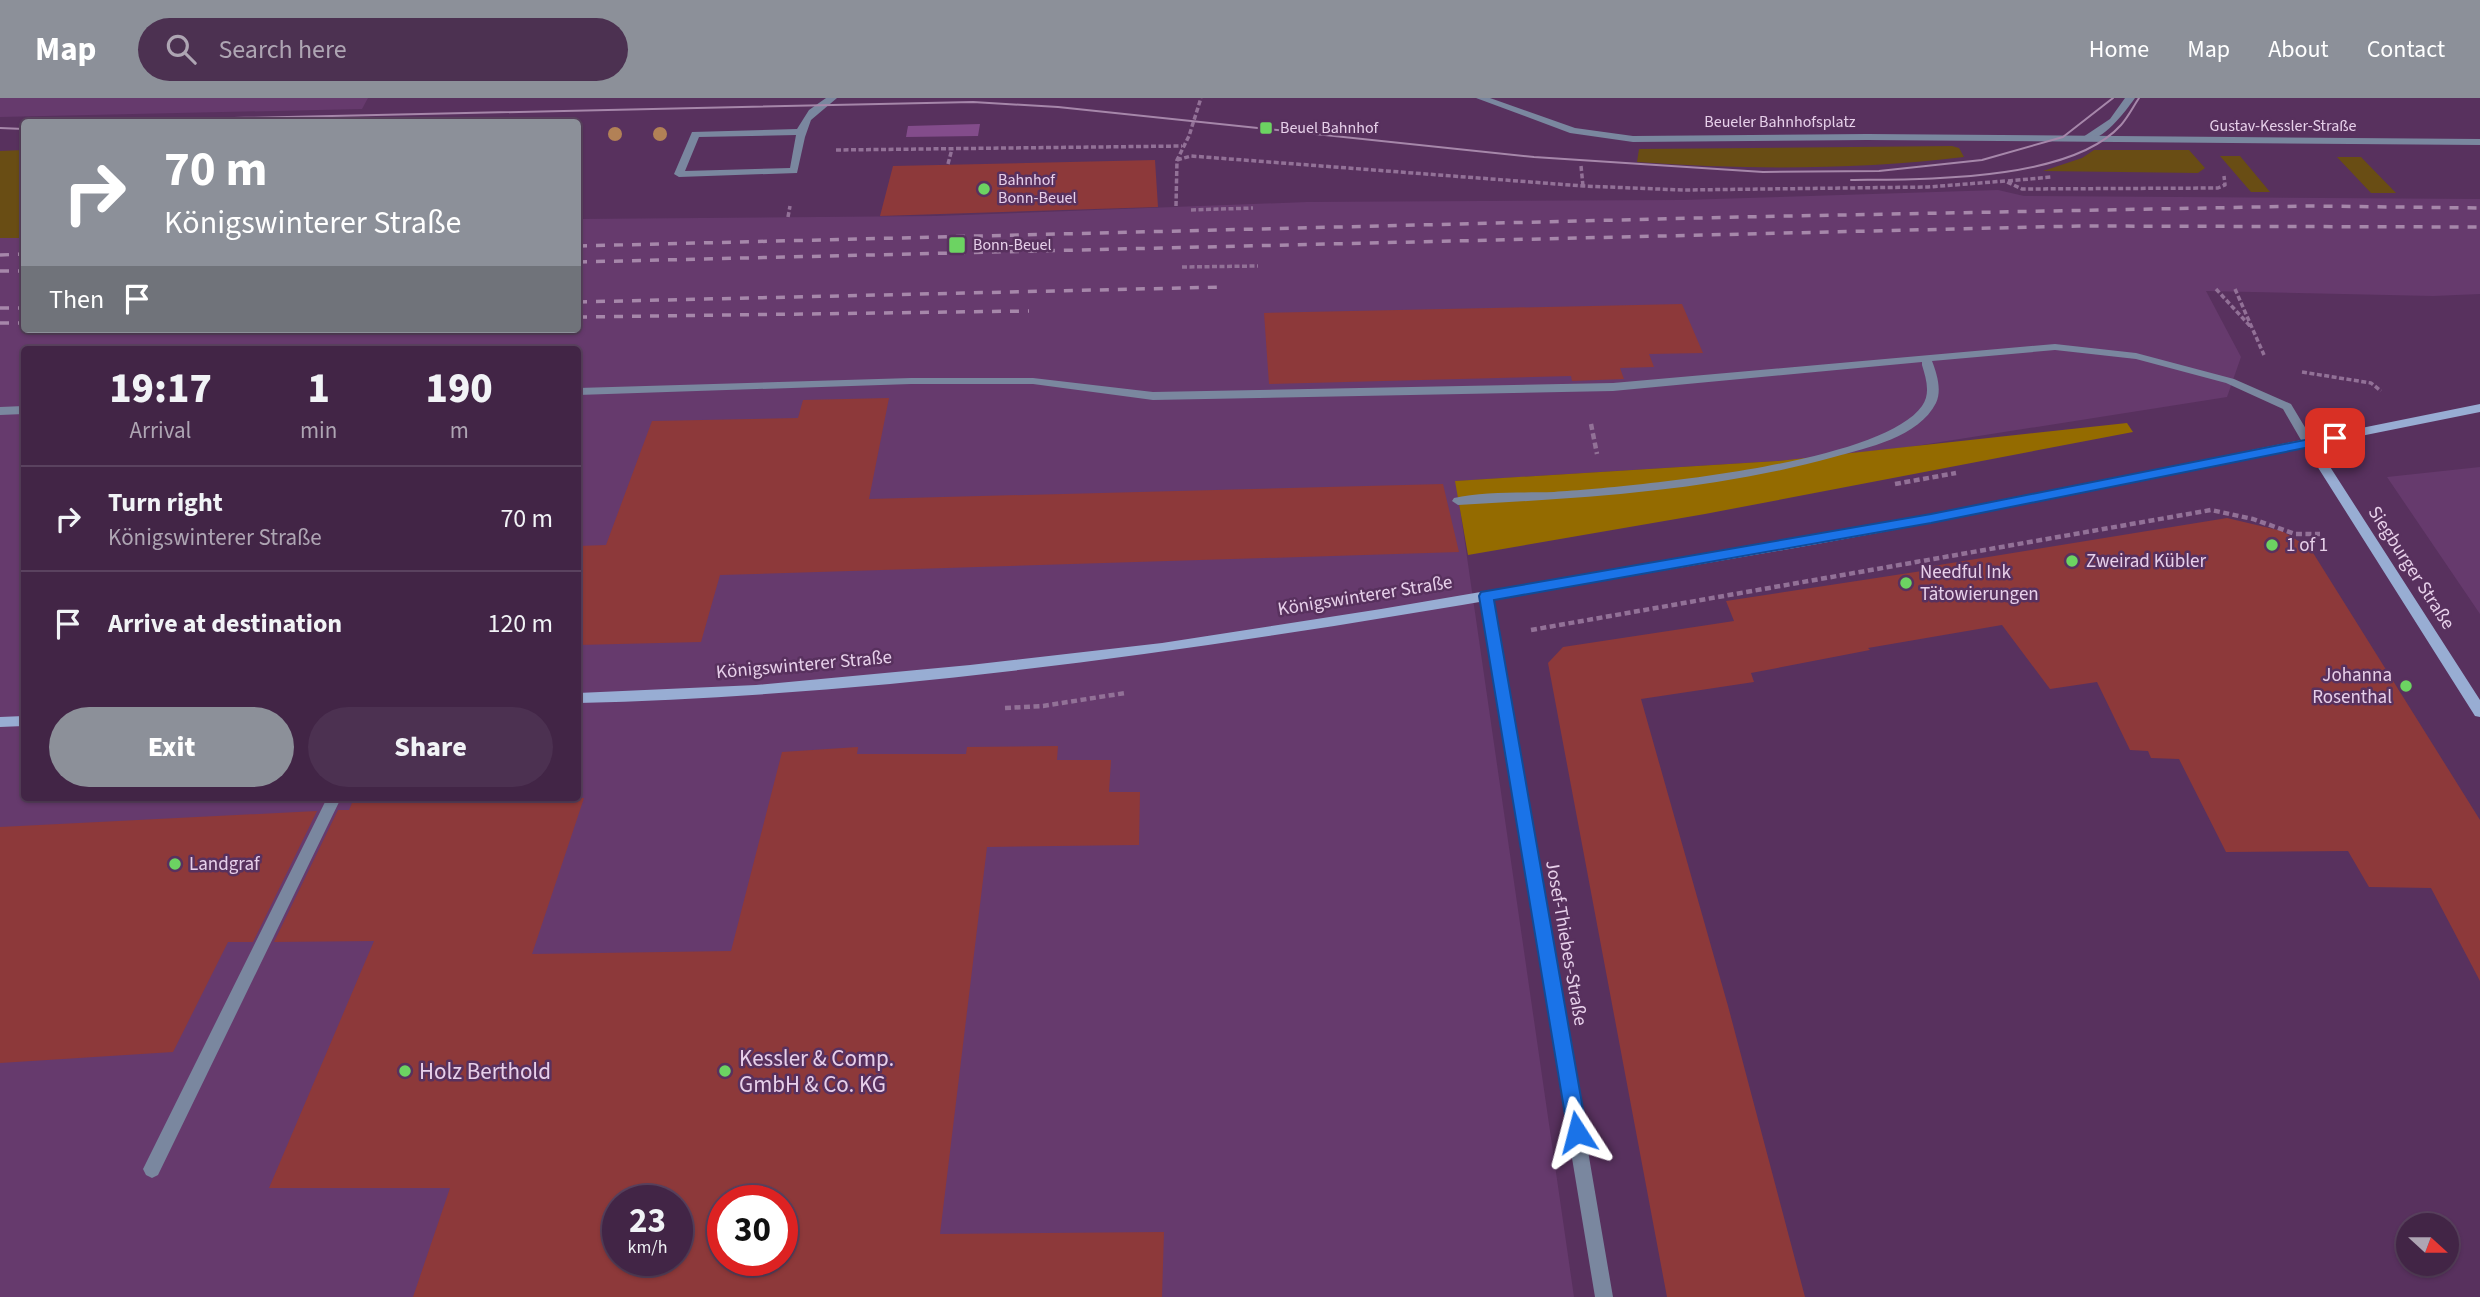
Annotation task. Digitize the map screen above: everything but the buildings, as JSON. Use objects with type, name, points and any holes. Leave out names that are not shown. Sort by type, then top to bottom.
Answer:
[{"type":"main road","name":"Königswinterer Straße","points":[[581,698],[756,690],[970,670],[1162,648],[1486,596],[1931,519],[2480,408]]},
{"type":"main road","name":"Siegburger Straße","points":[[2309,444],[2480,712]]},
{"type":"main road","points":[[0,722],[21,721]]},
{"type":"street","points":[[800,132],[695,134],[679,174],[794,171],[800,132],[808,114],[832,98]]},
{"type":"street","name":"Beueler Bahnhofsplatz","points":[[1481,98],[1573,131],[1622,138],[2086,139]]},
{"type":"street","points":[[2086,139],[2113,121],[2130,98]]},
{"type":"street","name":"Gustav-Kessler-Straße","points":[[2086,139],[2480,142]]},
{"type":"street","points":[[581,392],[925,381],[1033,381],[1153,396],[1601,387],[2055,347],[2136,356],[2230,381],[2287,407],[2309,444]]},
{"type":"street","points":[[1458,501],[1688,485],[1787,467],[1852,448],[1901,430],[1928,408],[1934,385],[1926,359]]},
{"type":"street","points":[[0,411],[21,410]]},
{"type":"street","name":"Josef-Thiebes-Straße","points":[[1486,596],[1604,1297]]},
{"type":"street","points":[[152,1169],[333,801]]},
{"type":"path","points":[[1175,206],[1177,160],[1189,136],[1201,98]]},
{"type":"path","points":[[798,150],[1182,146]]},
{"type":"path","points":[[948,164],[952,149]]},
{"type":"path","points":[[1177,160],[1191,156],[1583,186],[1683,190],[1900,188],[2005,181],[2022,190],[2218,188],[2225,185],[2224,175]]},
{"type":"path","points":[[1582,179],[1583,186]]},
{"type":"path","points":[[1191,210],[1253,208]]},
{"type":"path","points":[[1182,267],[1258,266]]},
{"type":"path","points":[[2216,289],[2253,330],[2235,289]]},
{"type":"path","points":[[1590,455],[1599,454],[1595,436]]},
{"type":"path","points":[[1887,486],[1956,473]]},
{"type":"shaded area","points":[[0,98],[368,98],[362,109],[0,117]]},
{"type":"shaded area","points":[[980,124],[978,136],[906,137],[908,126]]},
{"type":"shaded area","points":[[1959,148],[1964,157],[1800,167],[1637,162],[1639,149]]},
{"type":"shaded area","points":[[21,150],[21,238],[0,238],[0,151]]},
{"type":"shaded area","points":[[2094,150],[2189,150],[2205,168],[2198,173],[2043,171],[2082,158]]},
{"type":"shaded area","points":[[2220,156],[2240,156],[2270,192],[2251,192]]},
{"type":"shaded area","points":[[2337,157],[2361,157],[2396,193],[2371,193]]},
{"type":"shaded area","points":[[1998,190],[2024,196],[2480,199],[2480,294],[2433,296],[2206,291],[2241,357],[2227,397],[1909,447],[1777,461],[1456,481],[1574,1297],[0,1297],[0,238],[21,238],[21,333],[581,333],[581,219],[936,216],[1307,202],[1682,200]]},
{"type":"shaded area","points":[[2127,423],[2133,432],[1705,514],[1468,555],[1455,481],[1777,461]]},
{"type":"shaded area","points":[[2480,467],[2480,614],[2387,477]]},
{"type":"tram line","points":[[193,119],[973,102],[1058,107],[1534,157],[1763,172],[1879,171],[1982,160],[2063,137],[2113,98]]},
{"type":"tram line","points":[[1851,180],[1994,174],[2067,158],[2098,144],[2121,125],[2139,98]]},
{"type":"tram line","points":[[0,128],[21,129]]},
{"type":"railway","points":[[581,246],[1738,217],[2310,206],[2480,208]]},
{"type":"railway","points":[[581,262],[2079,226],[2480,227]]},
{"type":"railway","points":[[0,255],[21,254]]},
{"type":"railway","points":[[0,271],[21,271]]},
{"type":"railway","points":[[581,302],[1224,287]]},
{"type":"railway","points":[[0,308],[21,308]]},
{"type":"railway","points":[[581,317],[1029,311]]},
{"type":"railway","points":[[0,323],[21,323]]},
{"type":"place","name":"Beuel Bahnhof","points":[[1266,128]]},
{"type":"place","name":"Bahnhof Bonn-Beuel","points":[[984,189]]},
{"type":"place","name":"Bonn-Beuel","points":[[957,245]]},
{"type":"place","name":"1 of 1","points":[[2272,545]]},
{"type":"place","name":"Zweirad Kübler","points":[[2072,561]]},
{"type":"place","name":"Needful Ink Tätowierungen","points":[[1906,583]]},
{"type":"place","name":"Johanna Rosenthal","points":[[2406,686]]},
{"type":"place","name":"Landgraf","points":[[175,864]]},
{"type":"place","name":"Holz Berthold","points":[[405,1071]]},
{"type":"place","name":"Kessler & Comp. GmbH & Co. KG","points":[[725,1071]]},
{"type":"route","points":[[1577,1132],[1486,596],[1931,519],[2335,438]]}]
